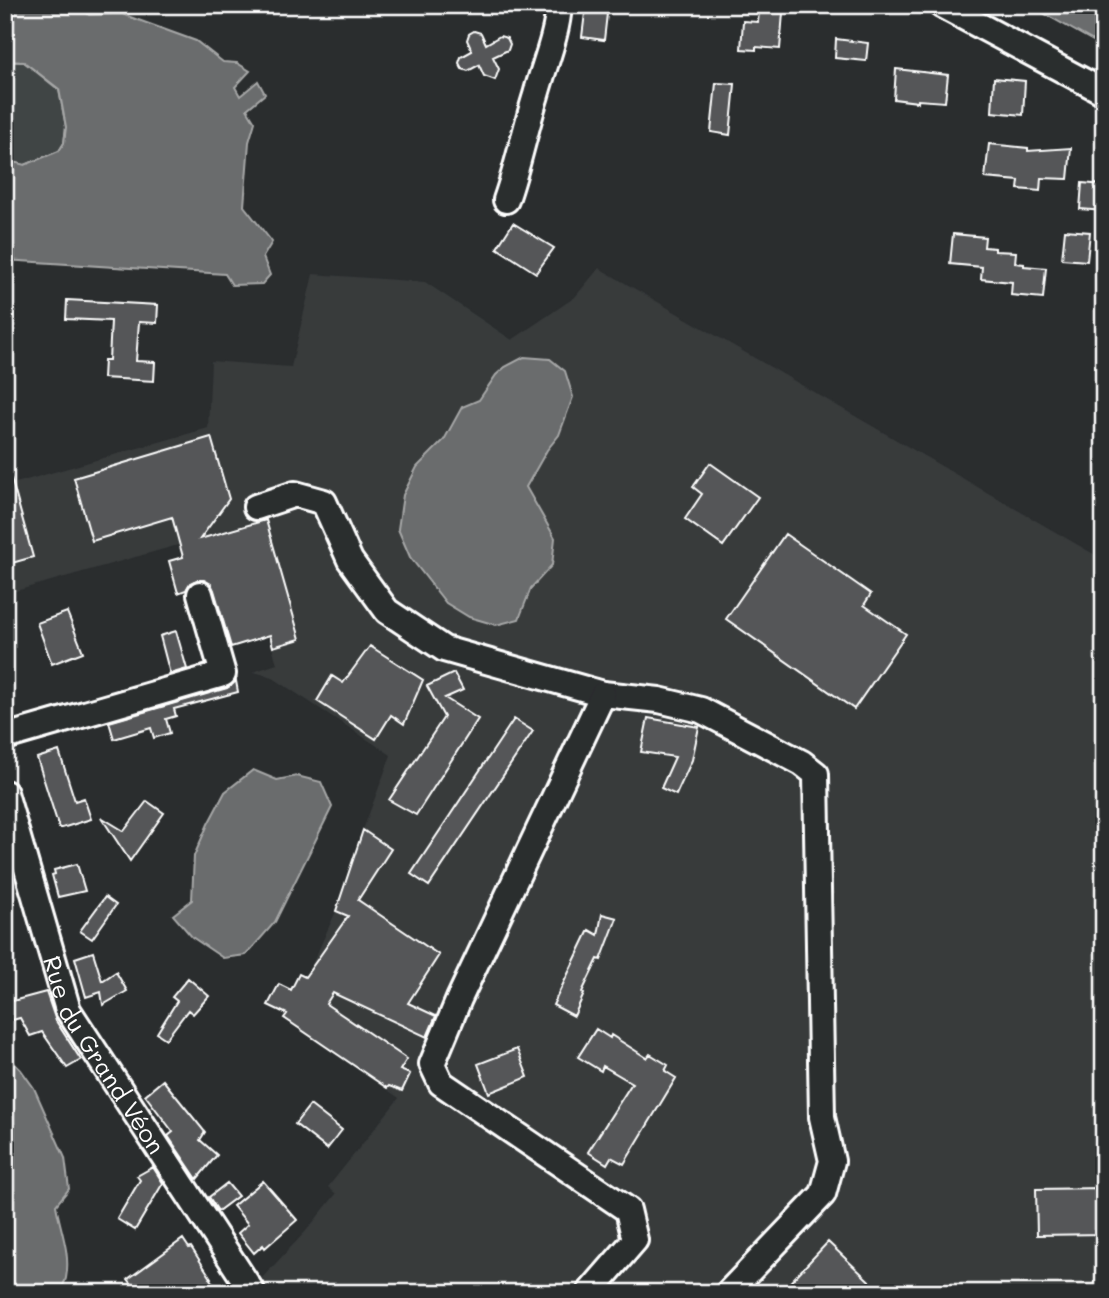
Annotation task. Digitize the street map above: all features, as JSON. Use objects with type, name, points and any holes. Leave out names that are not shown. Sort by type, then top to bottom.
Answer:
[{"type":"street","points":[[506,200],[555,34],[559,5]]},
{"type":"street","points":[[941,5],[1104,92]]},
{"type":"street","points":[[256,507],[295,494],[324,502],[350,561],[387,611],[444,649],[603,694],[659,700],[701,710],[802,763],[816,774],[822,1117],[832,1161],[823,1194],[728,1293]]},
{"type":"street","points":[[5,737],[223,674],[200,594]]},
{"type":"street","points":[[589,1293],[635,1240],[628,1210],[441,1083],[432,1064],[464,988],[603,694]]},
{"type":"street","name":"Rue du Grand Véon","points":[[5,793],[68,1010],[253,1293]]},
{"type":"shaded area","points":[[5,5],[79,5],[89,15],[122,14],[196,41],[223,62],[237,63],[250,71],[235,87],[240,96],[258,81],[265,94],[247,109],[255,122],[249,142],[244,206],[272,242],[263,257],[270,275],[262,284],[232,285],[225,274],[5,260],[5,160],[25,165],[59,151],[64,143],[66,127],[59,89],[24,62],[5,61]]},
{"type":"shaded area","points":[[1029,5],[1104,5],[1104,47]]},
{"type":"shaded area","points":[[5,61],[24,62],[59,90],[66,127],[64,143],[59,151],[25,165],[5,160]]},
{"type":"shaded area","points":[[599,268],[1104,560],[1104,1287],[1100,1293],[273,1293],[262,1278],[336,1194],[328,1187],[399,1098],[284,1018],[306,978],[336,911],[391,755],[273,678],[253,672],[277,664],[238,528],[5,594],[5,486],[208,428],[211,361],[291,367],[313,274],[425,282],[512,340],[575,297]]},
{"type":"shaded area","points":[[524,357],[550,359],[565,371],[573,397],[559,435],[526,487],[555,538],[552,565],[531,588],[519,619],[496,625],[469,617],[446,603],[410,557],[398,529],[403,495],[417,467],[444,440],[462,407],[479,400],[496,375]]},
{"type":"shaded area","points":[[253,770],[277,780],[297,776],[321,782],[332,807],[275,922],[246,955],[223,958],[192,937],[173,915],[192,900],[194,856],[225,792]]},
{"type":"shaded area","points":[[5,1054],[34,1088],[65,1158],[69,1189],[56,1205],[66,1250],[67,1269],[59,1293],[5,1293]]},
{"type":"building","points":[[586,5],[608,5],[604,40],[582,37]]},
{"type":"building","points":[[759,11],[783,13],[780,49],[741,49],[743,21],[758,22]]},
{"type":"building","points":[[474,31],[481,33],[486,44],[500,36],[507,38],[510,44],[508,50],[493,57],[499,69],[495,80],[484,76],[479,65],[468,71],[462,69],[459,63],[461,57],[472,51],[467,40],[469,34]]},
{"type":"building","points":[[836,39],[868,43],[866,61],[835,58]]},
{"type":"building","points":[[896,69],[948,75],[945,102],[894,99]]},
{"type":"building","points":[[994,78],[1025,81],[1023,115],[992,112]]},
{"type":"building","points":[[716,83],[735,84],[730,135],[711,132]]},
{"type":"building","points":[[989,144],[1028,148],[1028,151],[1071,148],[1068,179],[1041,178],[1040,191],[1018,189],[1019,181],[985,178]]},
{"type":"building","points":[[1082,183],[1104,185],[1104,211],[1080,209]]},
{"type":"building","points":[[513,223],[554,248],[536,273],[497,248]]},
{"type":"building","points":[[1065,230],[1090,232],[1087,261],[1062,259]]},
{"type":"building","points":[[953,234],[985,237],[984,247],[995,248],[995,251],[1016,252],[1015,263],[1046,268],[1043,298],[1011,295],[1012,282],[981,279],[982,267],[950,264]]},
{"type":"building","points":[[67,300],[158,305],[157,323],[139,322],[136,361],[155,362],[154,381],[103,378],[104,360],[109,360],[111,321],[66,319]]},
{"type":"building","points":[[211,437],[229,499],[200,539],[266,520],[300,639],[273,647],[270,635],[231,647],[211,584],[197,580],[178,593],[169,561],[183,557],[172,517],[92,541],[74,478]]},
{"type":"building","points":[[710,463],[758,497],[723,546],[685,519],[702,494],[693,487]]},
{"type":"building","points":[[5,474],[10,474],[33,557],[5,565]]},
{"type":"building","points":[[785,534],[871,594],[864,605],[906,634],[854,709],[726,619]]},
{"type":"building","points":[[67,612],[83,652],[52,664],[37,623]]},
{"type":"building","points":[[176,631],[187,669],[170,674],[160,636]]},
{"type":"building","points":[[370,646],[423,680],[404,724],[391,715],[376,739],[317,701],[332,676],[343,683]]},
{"type":"building","points":[[454,673],[463,690],[445,698],[478,719],[416,815],[389,800],[444,717],[427,686]]},
{"type":"building","points":[[236,681],[238,692],[174,709],[176,716],[166,719],[170,733],[154,738],[151,728],[114,739],[109,722],[227,688]]},
{"type":"building","points":[[648,718],[699,727],[692,760],[676,795],[661,788],[675,757],[641,752]]},
{"type":"building","points":[[514,719],[533,731],[429,886],[411,874]]},
{"type":"building","points":[[59,751],[75,801],[84,798],[91,819],[62,828],[59,828],[37,758]]},
{"type":"building","points":[[147,801],[164,813],[130,861],[101,817],[124,831]]},
{"type":"building","points":[[363,830],[391,849],[358,900],[439,955],[408,1003],[436,1016],[427,1037],[333,993],[326,1004],[407,1059],[400,1070],[410,1074],[402,1091],[389,1086],[387,1088],[284,1018],[287,1014],[268,1005],[279,984],[291,990],[299,974],[305,977],[348,916],[336,911]]},
{"type":"building","points":[[77,864],[85,891],[58,897],[52,875],[55,874],[54,870]]},
{"type":"building","points":[[105,897],[116,905],[92,939],[80,931]]},
{"type":"building","points":[[602,914],[617,918],[601,960],[598,959],[582,992],[584,994],[574,1016],[553,1005],[589,930],[598,935]]},
{"type":"building","points":[[93,952],[102,981],[116,972],[127,991],[103,1005],[101,992],[86,997],[75,958]]},
{"type":"building","points":[[188,978],[209,996],[193,1014],[188,1010],[166,1039],[157,1033],[177,1001],[172,997]]},
{"type":"building","points":[[46,992],[56,1021],[81,1060],[67,1068],[42,1032],[30,1036],[20,1018],[5,1022],[5,1003]]},
{"type":"building","points":[[596,1029],[610,1038],[611,1035],[647,1058],[650,1054],[668,1065],[665,1071],[676,1078],[624,1164],[611,1157],[607,1164],[588,1152],[632,1083],[603,1066],[601,1071],[578,1057]]},
{"type":"building","points":[[517,1049],[528,1077],[489,1093],[478,1064]]},
{"type":"building","points":[[163,1080],[205,1132],[200,1140],[217,1155],[197,1179],[168,1136],[173,1132],[145,1095]]},
{"type":"building","points":[[310,1105],[342,1130],[327,1149],[295,1124]]},
{"type":"building","points":[[153,1167],[163,1183],[135,1230],[117,1219],[140,1180],[137,1176]]},
{"type":"building","points":[[263,1181],[297,1220],[265,1248],[263,1245],[254,1253],[238,1233],[248,1224],[233,1206]]},
{"type":"building","points":[[227,1183],[238,1196],[218,1211],[209,1197]]},
{"type":"building","points":[[1104,1188],[1104,1234],[1037,1235],[1036,1189]]},
{"type":"building","points":[[183,1239],[189,1248],[191,1247],[219,1293],[139,1293],[128,1279]]},
{"type":"building","points":[[828,1242],[882,1293],[780,1293]]}]
